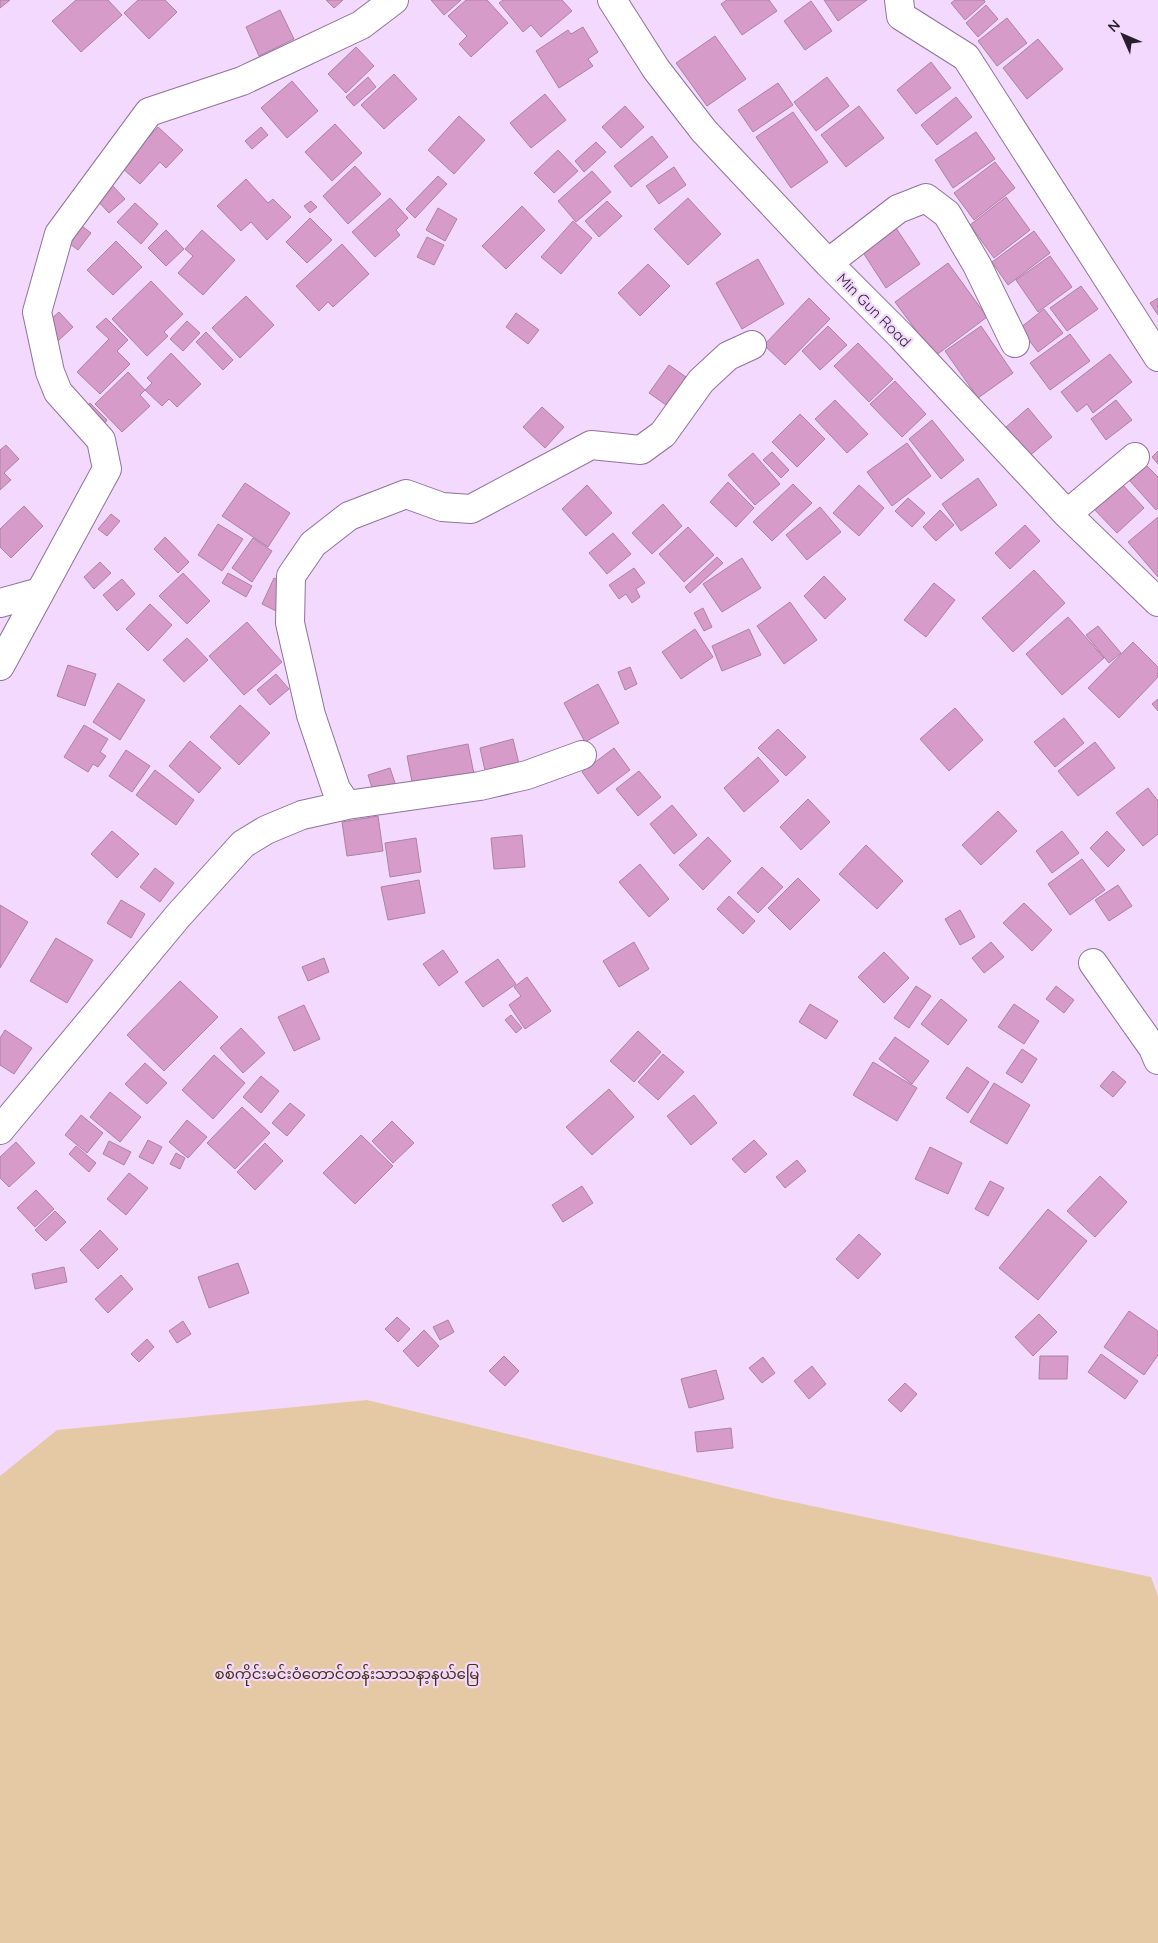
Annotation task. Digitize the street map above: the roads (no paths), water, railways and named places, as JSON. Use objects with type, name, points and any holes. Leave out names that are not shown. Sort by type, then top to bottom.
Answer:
[{"type":"street","points":[[0,666],[107,469],[102,440],[58,392],[50,372],[37,312],[59,234],[149,112],[250,77],[361,25],[394,0]]},
{"type":"street","name":"Min Gun Road","points":[[612,0],[656,69],[704,131],[828,264],[901,336],[1067,514],[1158,602]]},
{"type":"street","points":[[899,0],[901,16],[966,57],[1158,357]]},
{"type":"street","points":[[828,264],[898,209],[926,198],[947,214],[977,265],[1015,343]]},
{"type":"street","points":[[347,805],[336,789],[312,715],[290,623],[291,576],[313,544],[349,516],[406,494],[442,507],[471,509],[591,445],[641,450],[663,434],[701,381],[728,356],[752,345]]},
{"type":"street","points":[[1067,514],[1135,458]]},
{"type":"street","points":[[0,603],[40,592]]},
{"type":"street","points":[[0,1130],[178,916],[243,844],[266,830],[302,815],[347,805],[480,786],[527,775],[582,754]]},
{"type":"street","points":[[1093,963],[1153,1048],[1158,1060]]},
{"type":"park label","name":"စစ်ကိုင်းမင်းဝံတောင်တန်းသာသနာ့နယ်မြေ","points":[[347,1673]]}]
